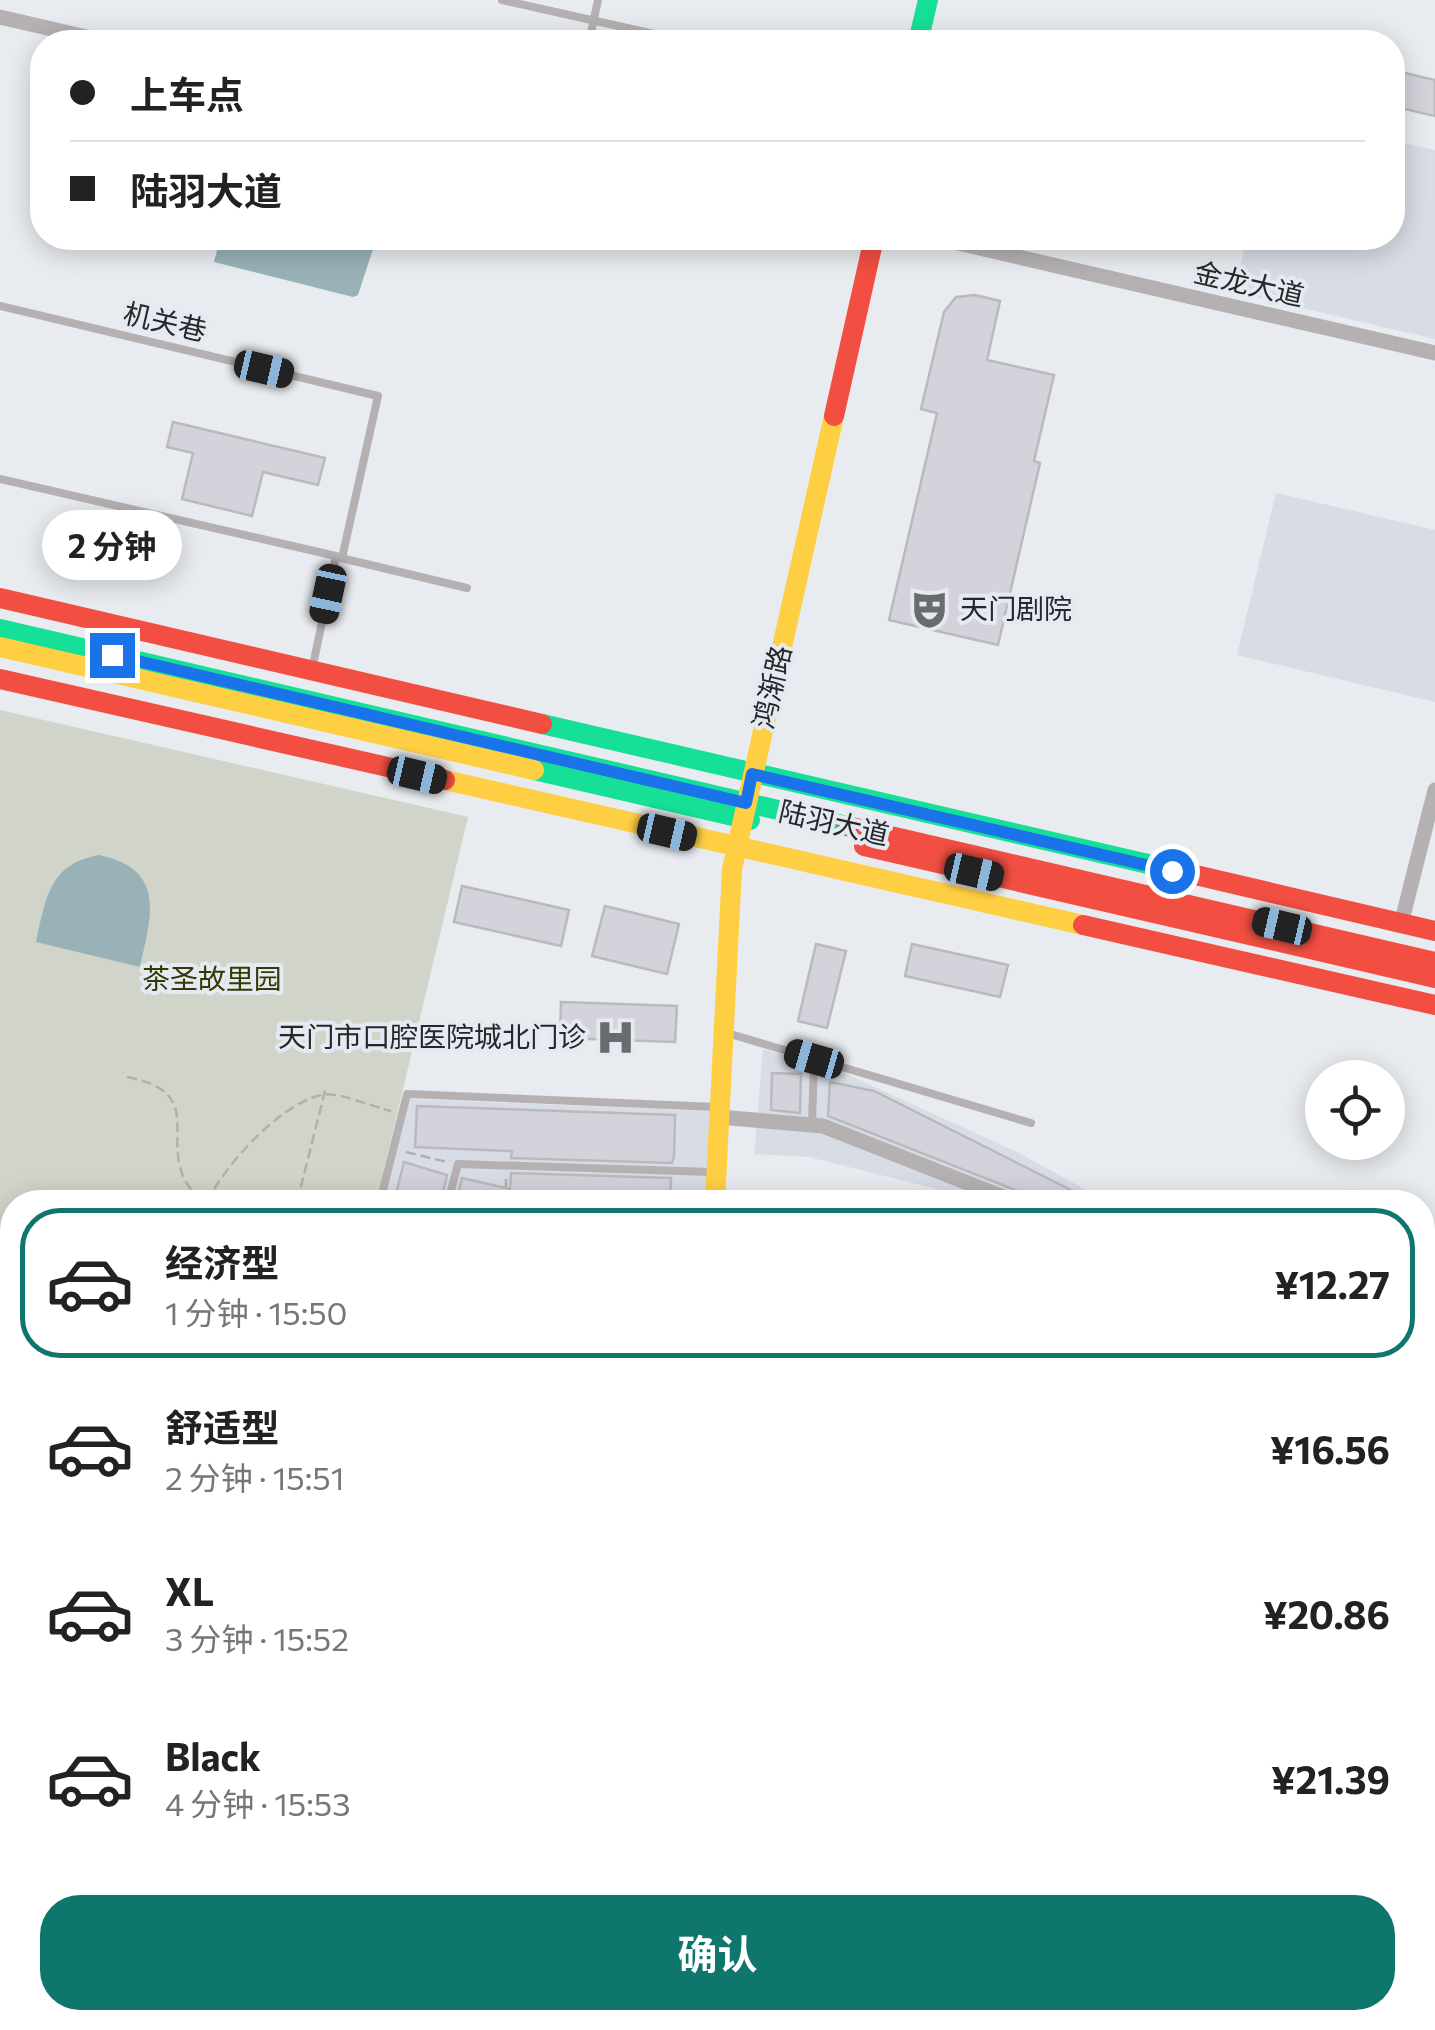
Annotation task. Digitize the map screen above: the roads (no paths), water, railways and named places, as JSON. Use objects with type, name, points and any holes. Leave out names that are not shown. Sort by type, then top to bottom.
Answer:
[{"type":"main road","points":[[921,30],[928,0]]},
{"type":"main road","name":"鸿渐路","points":[[715,1190],[730,890],[736,848],[871,250]]},
{"type":"main road","points":[[3,599],[1435,931]]},
{"type":"main road","name":"陆羽大道","points":[[0,629],[1435,978]]},
{"type":"main road","name":"陆羽大道","points":[[0,647],[1435,962]]},
{"type":"main road","points":[[98,670],[142,712]]},
{"type":"main road","points":[[0,679],[1435,1006]]},
{"type":"main road","points":[[656,752],[744,811]]},
{"type":"main road","points":[[667,832],[744,811]]},
{"type":"street","points":[[0,17],[56,30]]},
{"type":"street","name":"金龙大道","points":[[988,250],[1435,353]]},
{"type":"street","points":[[1402,924],[1435,790]]},
{"type":"street","points":[[719,1112],[812,1123],[985,1190]]},
{"type":"lane","points":[[502,0],[635,30]]},
{"type":"lane","points":[[592,30],[598,0]]},
{"type":"lane","name":"机关巷","points":[[0,306],[378,396],[339,557]]},
{"type":"lane","points":[[0,479],[468,588]]},
{"type":"lane","points":[[312,669],[339,557]]},
{"type":"lane","points":[[723,1032],[1031,1123]]},
{"type":"lane","points":[[812,1123],[814,1059]]},
{"type":"lane","points":[[383,1190],[407,1094],[719,1112]]},
{"type":"lane","points":[[451,1190],[458,1164],[716,1172]]},
{"type":"water","points":[[217,250],[373,250],[358,295],[353,297],[214,262]]},
{"type":"water","points":[[99,855],[135,871],[145,883],[150,912],[140,967],[36,942],[52,885],[69,866]]},
{"type":"place","name":"天门剧院","points":[[930,609]]},
{"type":"place","name":"天门市口腔医院城北门诊","points":[[616,1037]]},
{"type":"park label","name":"茶圣故里园","points":[[212,979]]}]
